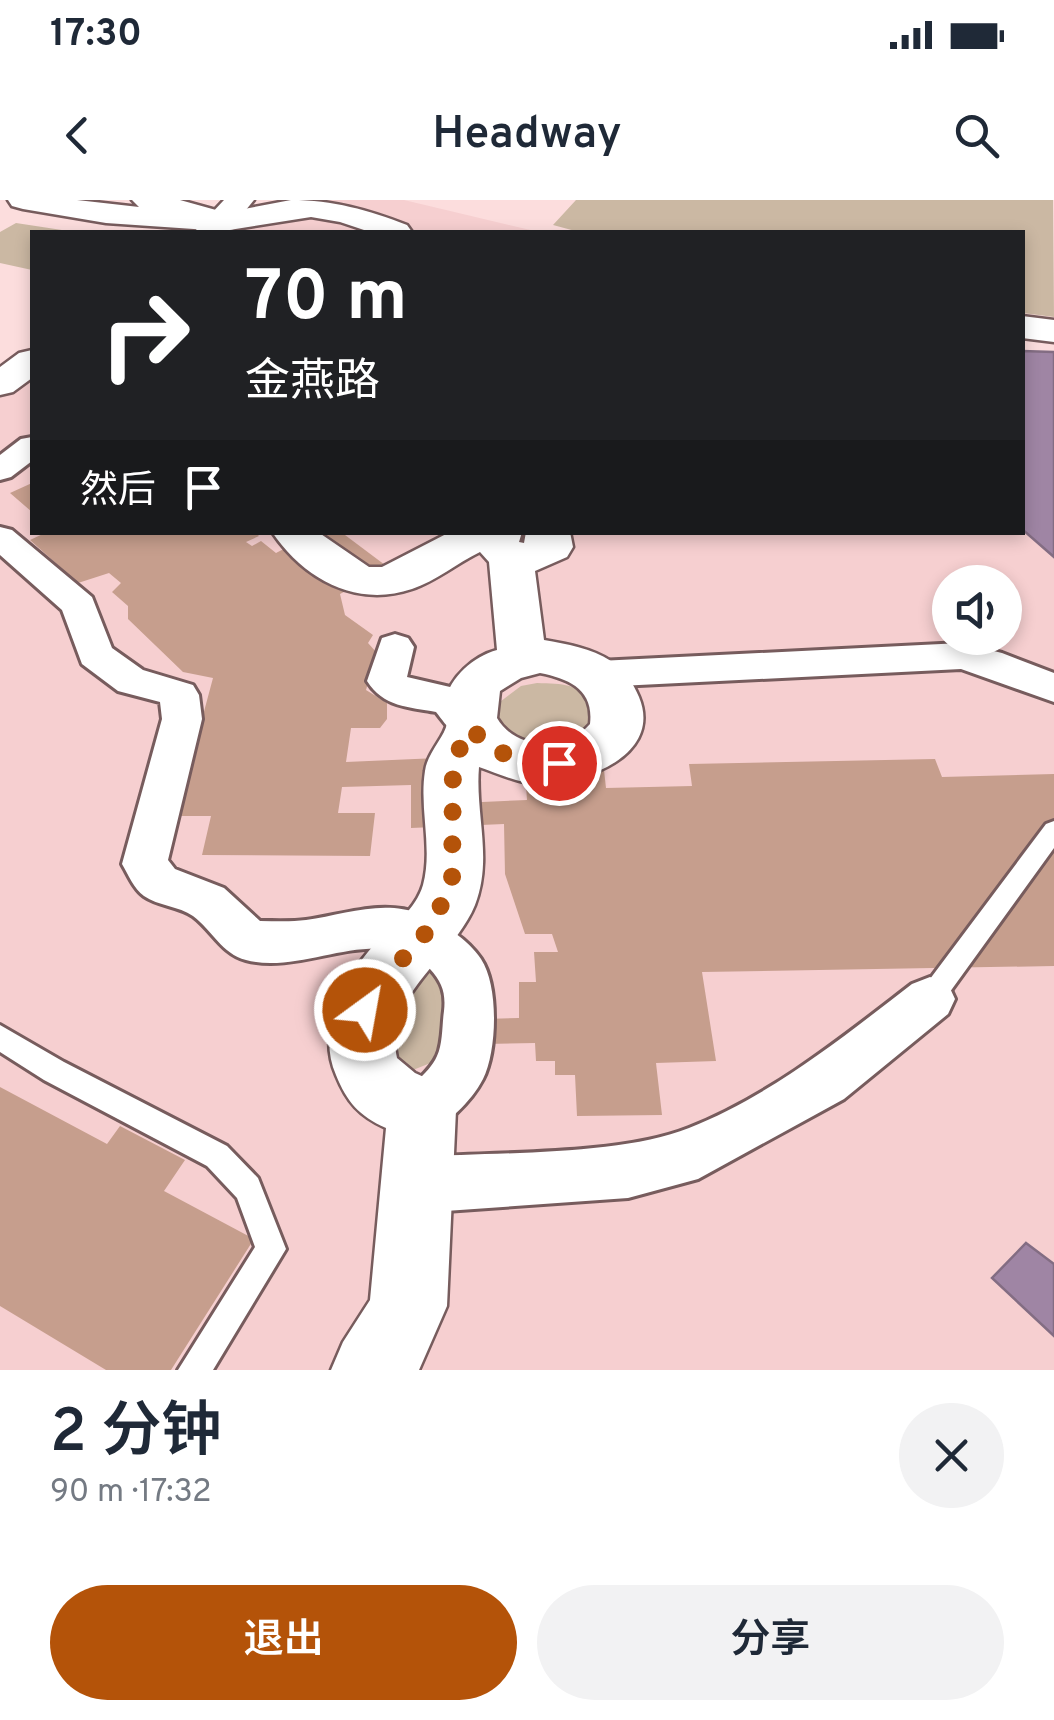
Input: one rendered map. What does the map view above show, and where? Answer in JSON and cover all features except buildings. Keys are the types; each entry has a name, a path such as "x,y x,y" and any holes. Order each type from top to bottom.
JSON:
{"main road":[{"path":"22,200 106,214 232,224 320,208 334,210 378,230"},
{"path":"147,200 232,224 315,202 353,210 392,230"},
{"path":"1025,327 1054,331"},
{"path":"0,384 30,362"},
{"path":"297,535 310,551 345,574 372,584 389,582 501,541"},
{"path":"311,535 347,565 384,576 424,550 501,541"},
{"path":"501,541 531,657"},
{"path":"531,657 572,661 599,674 613,689 619,707 616,726 604,742 585,756 559,763 532,763 496,751 471,728 466,710 471,692 482,677 500,665 531,657"},
{"path":"370,1370 387,1350 408,1306 422,1110 377,1088 364,1065 361,1030 378,985 423,937 452,886 453,761 471,728"}],"street":[{"path":"0,470 30,448"},
{"path":"0,537 79,605 87,641 95,655 132,681 179,695 182,720 146,864 159,882 208,902 248,940 302,941 379,928 406,929 444,952 464,974 470,998 462,1067 422,1110"},
{"path":"395,647 386,681 398,691 449,700 471,728"},
{"path":"599,674 961,656 1054,688"},
{"path":"417,1185 628,1171 698,1152 825,1082 930,999"}],"lane":[{"path":"930,999 1054,830"},
{"path":"0,1037 54,1071 217,1156 248,1188 271,1250 194,1370"}],"shaded area":[{"path":"277,200 404,200 531,230 233,230"},
{"path":"576,200 1053,200 1054,317 1025,313 1025,230 572,230 553,225"},
{"path":"16,223 62,230 30,230 30,270 0,263 0,232"},
{"path":"1025,351 1054,352 1054,557 1025,532"},
{"path":"30,369 30,535 1025,535 1025,502 1054,520 1054,1370 0,1370 0,391"},
{"path":"521,686 570,686 589,697 596,704 595,740 496,741 492,708"},
{"path":"418,960 450,983 448,1056 403,1074 387,1059 385,1000"},
{"path":"1026,1243 1054,1264 1054,1336 992,1278"}],"route":[{"path":"365,1010 396,962 423,937 452,886 453,761 471,728 485,744 506,757 532,763 559,763"}]}
